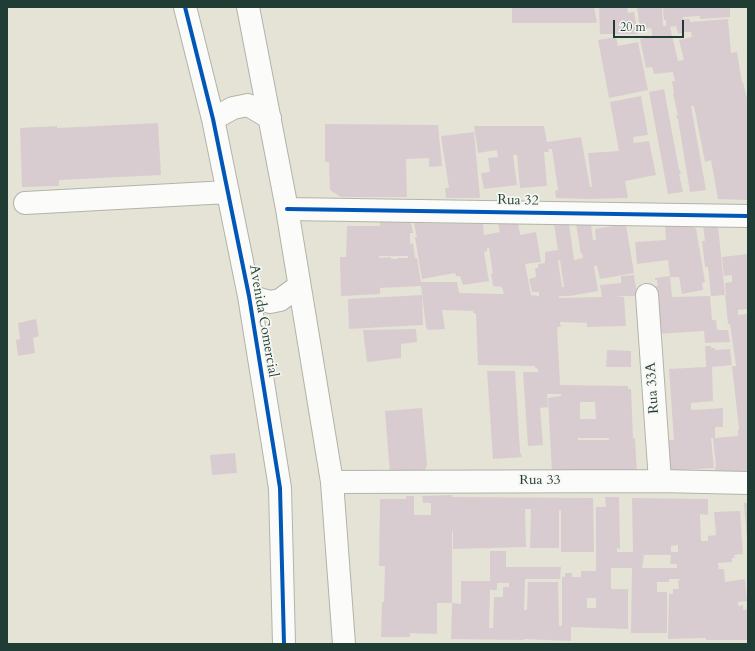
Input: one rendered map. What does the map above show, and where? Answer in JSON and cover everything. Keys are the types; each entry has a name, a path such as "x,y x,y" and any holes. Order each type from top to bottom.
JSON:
{"street":[{"name":"Avenida Comercial","path":"185,7 213,119 249,296 280,488 284,644"},
{"path":"248,7 287,209 332,482 344,644"},
{"path":"213,119 233,108 248,105 270,118"},
{"path":"25,203 228,192"},
{"name":"Rua 32","path":"287,209 748,216"},
{"path":"249,296 270,302 280,300 300,286"},
{"name":"Rua 33A","path":"647,294 660,481"},
{"name":"Rua 33","path":"332,482 660,481 748,483"}],"building":[{"path":"512,7 594,7 597,23 512,23"},
{"path":"599,7 627,7 628,13 634,12 638,34 600,34"},
{"path":"637,7 662,7 663,26 666,26 663,7 730,7 730,17 700,19 700,16 683,17 683,19 690,19 690,22 728,19 731,53 737,52 742,82 748,103 748,200 718,199 711,160 705,162 694,106 691,106 706,190 690,192 678,119 676,115 678,115 673,94 672,81 675,81 673,72 654,74 652,67 646,68 640,39 652,36 652,31 651,28 640,29","holes":["676,26 678,34 683,32 691,32 692,37 679,40 684,60 678,61 670,27"]},
{"path":"616,37 618,46 638,42 648,90 609,98 598,40"},
{"path":"664,89 681,174 679,174 683,192 668,194 649,92"},
{"path":"641,96 648,135 633,137 634,143 649,141 656,175 625,181 628,198 556,198 555,191 558,190 552,149 548,149 549,152 544,152 547,186 520,188 517,155 513,155 517,185 484,189 481,173 490,172 488,158 498,157 497,150 478,153 474,126 544,126 547,142 581,137 590,187 592,187 588,153 619,151 610,102"},
{"path":"158,123 161,175 59,180 59,186 22,187 20,128 57,126 57,128"},
{"path":"325,124 438,125 442,166 429,167 429,158 406,159 407,197 341,197 330,190 329,162 325,162"},
{"path":"474,132 480,198 446,198 445,188 449,188 441,136"},
{"path":"380,222 411,223 413,233 410,233 410,244 413,243 421,282 457,282 459,293 504,294 502,287 493,286 491,273 493,274 489,248 487,248 487,251 484,252 489,281 463,285 460,276 456,276 455,273 422,279 414,223 483,224 484,235 500,232 498,223 518,222 520,235 536,232 541,262 525,264 531,295 539,296 539,292 532,292 529,279 536,277 535,268 538,268 538,264 545,263 545,252 558,250 554,224 569,224 574,260 583,258 576,224 591,225 593,240 596,240 595,229 614,225 626,225 634,273 600,279 597,266 594,266 598,291 570,296 559,296 559,298 602,297 600,285 621,283 621,276 634,275 636,288 658,286 655,278 670,276 668,260 637,264 635,242 666,240 665,224 694,225 694,228 696,228 705,282 702,283 703,290 682,294 679,277 670,277 672,297 710,296 712,320 716,320 717,330 728,330 730,342 705,343 704,331 656,334 637,296 614,296 624,297 626,326 587,327 587,323 560,322 561,327 557,327 560,385 628,386 628,389 631,389 633,438 635,439 637,476 578,470 552,472 548,398 561,396 561,394 547,394 548,407 540,408 543,445 528,446 523,372 538,372 538,369 535,368 535,366 478,365 476,315 473,311 442,310 445,329 428,330 426,327 421,286 380,288 380,294 341,296 340,257 346,257 347,226 380,226","holes":["379,256 408,256 408,258 398,259 391,259 391,257 379,258","560,260 564,287 562,287 558,261","580,402 595,402 596,419 580,419","578,438 609,438 609,440 578,440"]},
{"path":"703,225 718,226 725,295 711,296 708,267 705,267 702,241 705,241"},
{"path":"748,254 748,309 738,310 738,315 748,314 748,473 716,476 713,438 711,438 714,468 667,471 665,440 674,440 669,369 706,367 705,346 711,346 711,348 715,348 715,350 730,349 732,365 712,367 713,401 691,403 691,410 723,408 723,427 715,427 715,438 738,436 739,429 732,366 736,366 730,324 728,324 725,295 725,283 732,282 732,275 724,276 722,257"},
{"path":"422,295 423,325 349,329 348,299"},
{"path":"36,319 39,336 33,338 35,353 18,356 16,340 20,339 18,323"},
{"path":"416,329 417,342 401,344 401,358 367,362 363,330"},
{"path":"607,350 631,351 631,367 606,367"},
{"path":"487,371 515,371 520,452 522,457 493,459"},
{"path":"422,408 427,465 425,472 390,473 385,411"},
{"path":"235,453 237,473 212,475 210,455"},
{"path":"452,495 452,497 593,498 594,552 561,552 561,510 559,510 559,548 530,548 531,509 525,509 526,547 453,549 453,531 452,603 437,603 437,634 410,633 410,637 381,637 385,566 379,566 380,499 406,499 406,496 414,496 414,515 431,515 431,503 423,503 422,496"},
{"path":"605,497 619,497 620,549 617,548 617,552 633,552 632,498 708,499 708,515 700,514 701,541 708,541 708,536 716,535 714,512 740,511 743,554 734,555 735,558 732,558 732,562 718,563 719,569 724,569 725,582 745,579 747,601 738,602 738,606 743,605 743,610 748,609 748,640 706,640 706,638 668,639 669,594 673,594 673,589 679,589 678,581 680,579 669,579 669,582 657,582 657,592 667,592 667,633 631,633 632,568 611,568 611,589 628,589 628,629 571,627 571,641 524,639 451,639 452,603 461,604 461,581 490,581 490,551 506,551 506,567 561,567 560,579 525,579 524,610 527,610 528,582 558,582 559,626 562,626 562,577 565,577 565,573 572,573 572,577 581,577 581,571 596,571 596,507 606,507","holes":["678,545 678,552 671,552 671,546","671,555 670,564 677,564 677,568 642,568 643,556","497,583 509,583 509,587 503,587 503,597 494,597 493,628 489,628 490,590 497,590","587,598 596,598 596,608 587,608"]},
{"path":"744,503 748,503 747,541"}],"cycle path":[{"path":"185,7 213,119 249,296 280,488 284,644"},
{"path":"287,209 748,216"}]}
